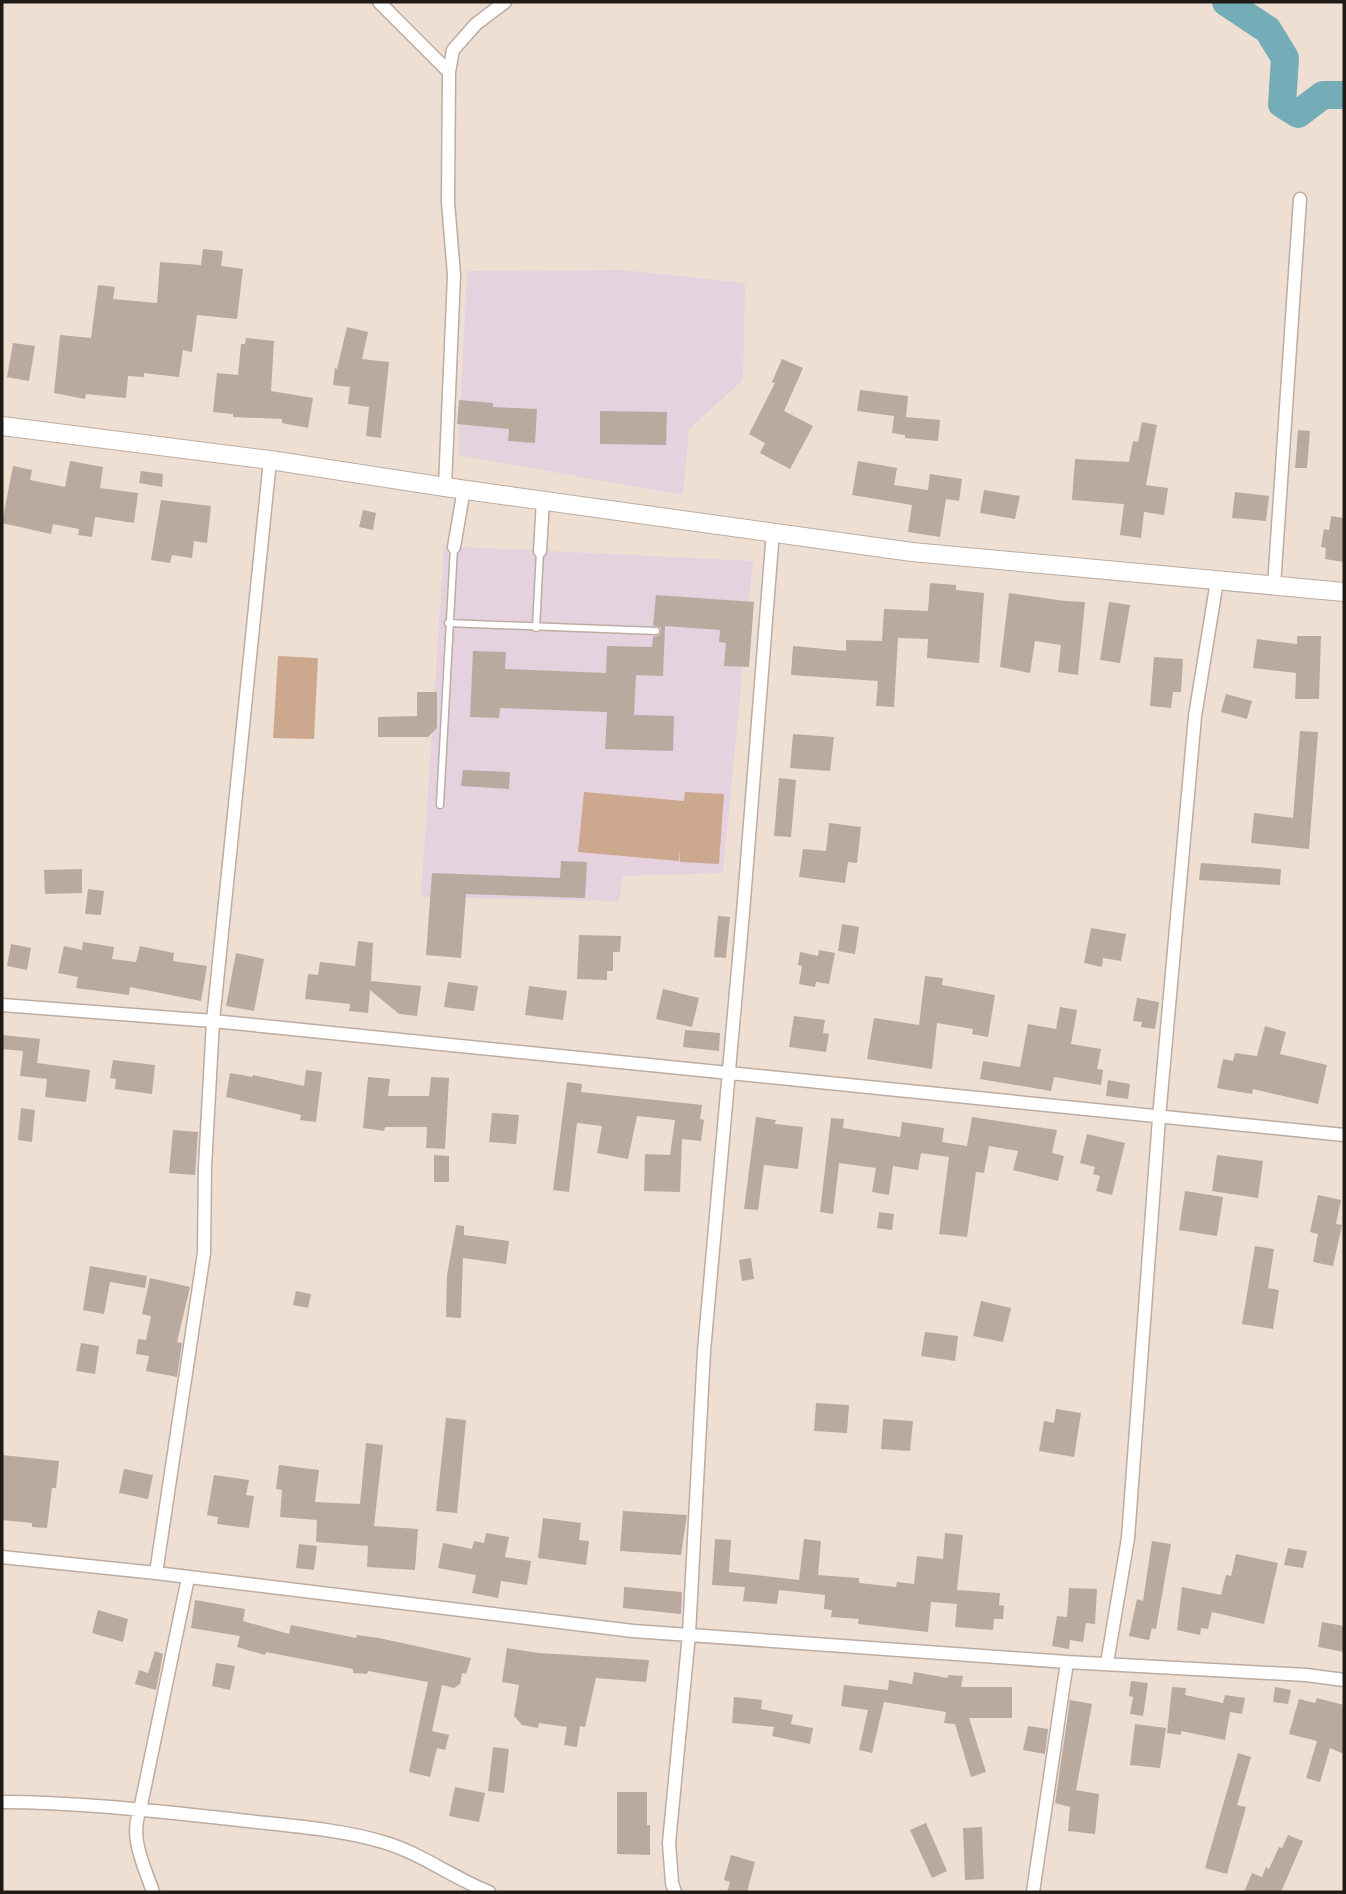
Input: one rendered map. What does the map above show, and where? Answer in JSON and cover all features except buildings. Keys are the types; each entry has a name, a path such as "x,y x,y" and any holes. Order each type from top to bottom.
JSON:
{"street":[{"path":"379,2 449,72"},
{"path":"445,487 454,275 448,202 449,72 453,50 476,24 505,2"},
{"path":"1274,586 1300,199"},
{"path":"2,426 270,460 912,552 1344,592"},
{"path":"156,1573 204,1253 205,1167 213,1021 270,460"},
{"path":"454,547 464,489"},
{"path":"540,551 543,500"},
{"path":"675,1892 669,1843 689,1634 704,1351 743,913 773,531"},
{"path":"1107,1663 1128,1538 1159,1118 1195,716 1217,581"},
{"path":"2,1005 213,1021 1344,1135"},
{"path":"2,1557 633,1630 1067,1662 1306,1675 1344,1680"},
{"path":"153,1892 135,1836 135,1823 140,1810 188,1578"},
{"path":"1033,1892 1067,1662"},
{"path":"2,1802 140,1810 306,1828 383,1842 435,1863 489,1892"}],"lane":[{"path":"440,805 454,547"},
{"path":"536,628 540,551"},
{"path":"448,623 656,631"}],"shaded area":[{"path":"623,270 745,283 743,380 689,429 683,495 458,455 467,271"},
{"path":"444,546 753,561 723,873 623,876 619,901 421,897"},
{"path":"278,656 318,658 314,739 273,738"},
{"path":"584,792 684,801 685,792 724,794 719,864 680,862 680,850 679,861 578,852"}],"waterway":[{"path":"1226,2 1268,30 1285,58 1282,104 1298,114 1323,95 1344,95"}]}
